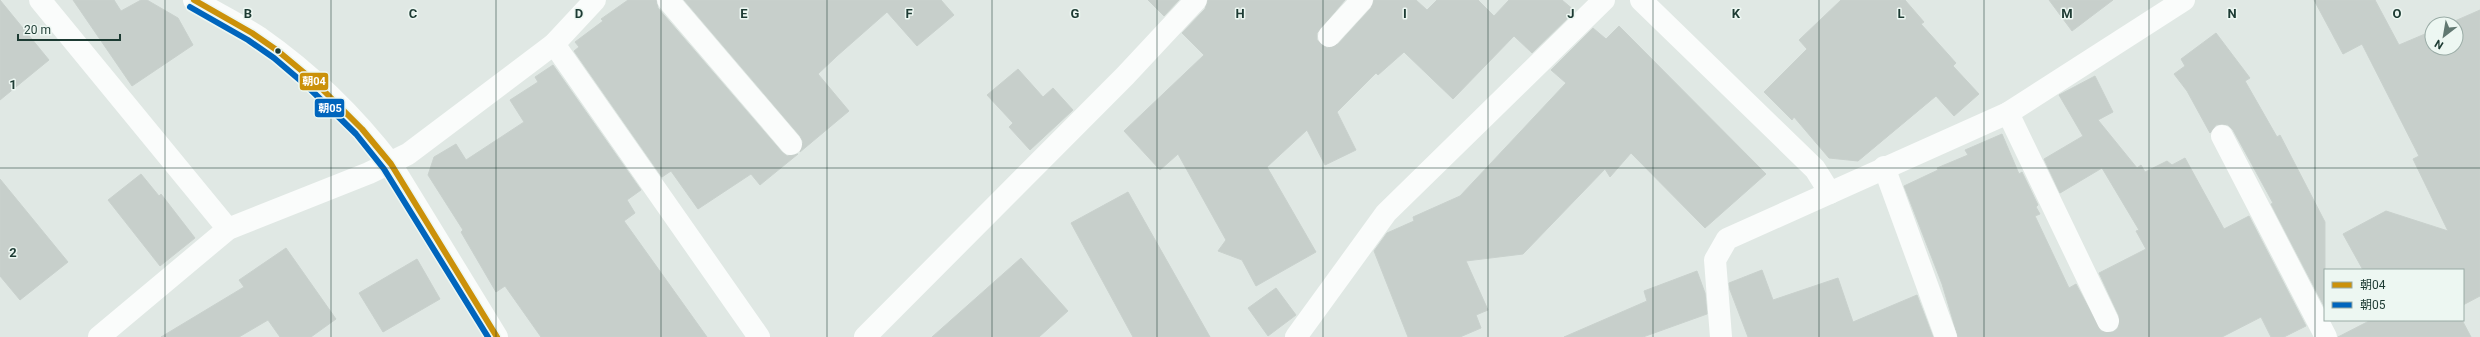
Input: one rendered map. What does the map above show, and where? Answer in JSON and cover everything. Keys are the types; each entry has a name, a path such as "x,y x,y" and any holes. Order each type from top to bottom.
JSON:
{"street":[{"path":"40,0 228,229"},
{"path":"194,0 260,38 311,78 350,114 391,164 497,337"},
{"path":"99,337 228,229 391,164 408,154 554,44 595,0"},
{"path":"668,0 791,144"},
{"path":"865,337 1120,82 1196,0"},
{"path":"1329,36 1362,0"},
{"path":"1296,337 1386,213 1604,0"},
{"path":"1721,337 1715,260 1727,239 1884,167 2008,113 2184,0"},
{"path":"1645,1 1815,169 1830,193"},
{"path":"554,44 760,337"},
{"path":"2008,113 2108,321"},
{"path":"2222,136 2326,337"},
{"path":"1884,167 1946,337"}],"building":[{"path":"0,0 49,60 0,100"},
{"path":"73,0 114,0 121,11 141,0 147,0 178,18 193,45 132,86"},
{"path":"628,0 656,0 658,8 782,152 787,156 798,154 760,185 751,174 698,209 671,171 662,177 574,51 579,47 575,42 603,21 601,19"},
{"path":"684,0 941,0 954,15 917,46 887,12 837,56 818,74 849,111 800,152 803,142 800,136"},
{"path":"1148,0 1179,0 1164,16"},
{"path":"1208,0 1345,0 1317,33 1317,40 1327,48 1338,44 1371,8 1374,0 1416,0 1427,10 1437,0 1478,0 1494,16 1509,0 1562,0 1575,11 1532,53 1514,36 1453,99 1404,52 1378,75 1376,73 1337,112 1356,150 1325,165 1307,130 1267,167 1316,252 1256,286 1242,260 1218,251 1226,240 1178,154 1160,170 1124,131 1204,55 1182,33 1205,9"},
{"path":"1841,0 1905,0 1924,22 1921,24 1956,63 1953,66 1979,94 1954,116 1936,96 1858,161 1829,158 1794,117 1792,120 1764,92 1807,49 1799,40"},
{"path":"2049,0 2113,0 2072,31"},
{"path":"2314,0 2375,0 2399,45 2424,34 2424,56 2464,56 2464,17 2480,10 2480,296 2464,304 2464,269 2362,269 2343,234 2386,211 2448,231 2413,159 2419,156 2362,44 2343,54"},
{"path":"1619,26 1766,174 1705,228 1631,153 1610,177 1605,169 1523,254 1466,261 1488,310 1476,315 1481,328 1460,337 1408,337 1374,251 1387,233 1414,221 1413,217 1460,196 1566,83 1551,70 1593,28 1606,39"},
{"path":"2216,33 2250,78 2245,81 2277,137 2280,135 2325,222 2324,306 2271,204 2273,203 2233,130 2228,125 2222,124 2216,125 2210,133 2187,91 2174,74 2185,66 2181,59"},
{"path":"553,65 641,190 627,200 635,213 624,221 707,337 541,337 505,286 496,292 461,232 463,230 428,175 434,157 456,144 466,160 524,122 510,100 538,82 535,77"},
{"path":"1018,69 1043,97 1053,88 1073,110 1030,150 1009,127 1013,123 987,95"},
{"path":"2095,76 2113,112 2098,120 2137,168 2141,165 2145,172 2167,161 2172,165 2185,158 2224,229 2249,216 2306,326 2284,337 2271,337 2261,317 2222,337 1958,337 1942,284 1904,186 1938,170 1937,168 1968,155 1965,150 2002,134 2019,174 2022,172 2038,205 2036,207 2040,214 2035,216 2069,288 2076,284 2101,331 2113,332 2118,328 2119,316 2099,273 2146,249 2136,231 2139,230 2102,168 2060,193 2044,159 2083,136 2059,95"},
{"path":"141,174 159,196 161,194 195,238 160,266 108,200"},
{"path":"0,179 68,262 20,300 0,276"},
{"path":"1128,192 1210,337 1133,337 1071,223"},
{"path":"286,248 336,319 311,337 280,337 268,320 239,337 161,337 244,287 239,280"},
{"path":"1021,258 1068,311 1039,337 932,337"},
{"path":"417,259 440,299 383,332 359,293"},
{"path":"1762,270 1773,300 1838,278 1853,322 1917,295 1933,337 1748,337 1730,290 1729,283"},
{"path":"1697,271 1705,293 1707,314 1643,337 1564,337 1647,301 1644,291"},
{"path":"1276,288 1296,315 1268,336 1248,308"},
{"path":"2369,321 2463,321 2471,337 2338,337"}],"transit line":[{"name":"朝04","path":"194,0 252,33 278,51 314,81 362,129 391,164 497,337"},
{"name":"朝05","path":"190,7 248,40 274,58 308,87 356,134 384,169 488,337"}]}
